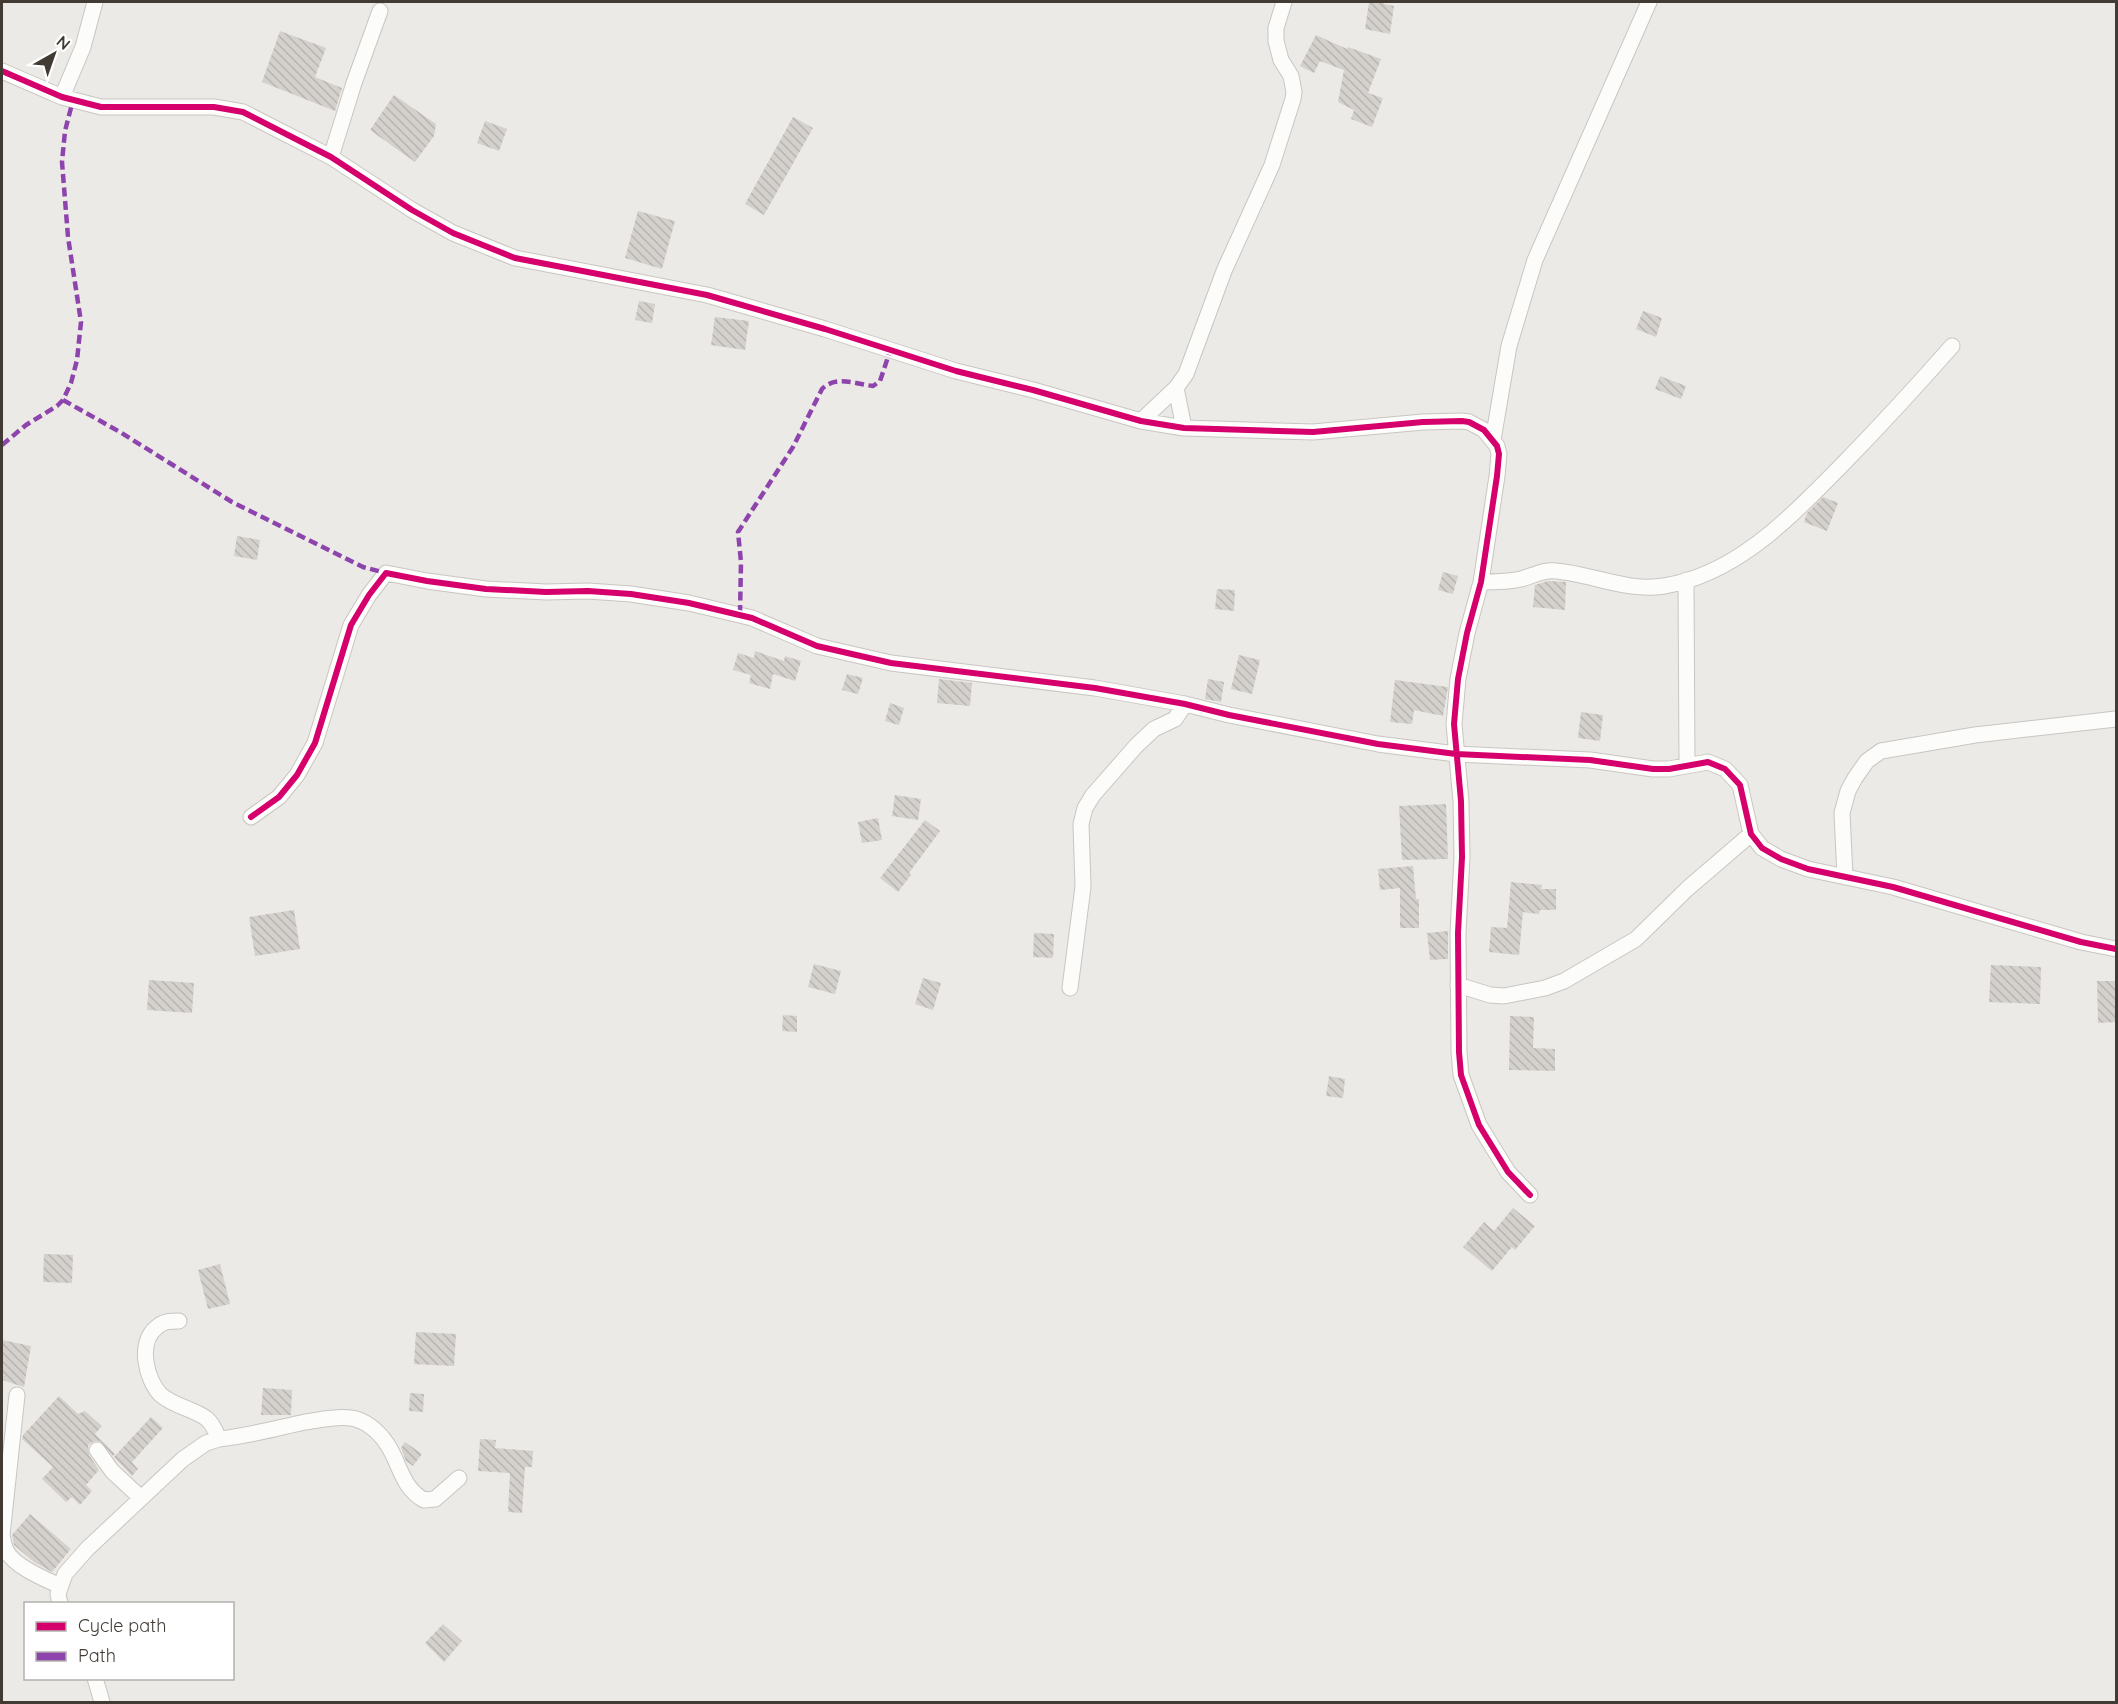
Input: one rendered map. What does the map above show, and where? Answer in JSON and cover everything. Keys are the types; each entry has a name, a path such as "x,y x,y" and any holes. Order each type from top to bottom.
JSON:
{"street":[{"path":"62,97 83,47 95,2"},
{"path":"1141,421 1176,388 1190,364 1224,271 1272,165 1294,92 1291,76 1281,60 1276,41 1276,28 1284,2"},
{"path":"1493,440 1509,346 1535,260 1649,2"},
{"path":"331,157 380,11"},
{"path":"2,71 62,97 101,107 214,107 243,112 331,157 412,210 453,233 515,258 707,294 825,328 956,371 1141,421 1184,428 1314,432 1423,422 1462,421 1484,430 1493,440 1499,454 1497,476 1481,582 1467,633 1458,680 1454,724 1461,801 1462,857 1458,985 1461,1075 1479,1125 1508,1172 1530,1195"},
{"path":"1481,582 1504,582 1553,570 1644,587 1664,586 1706,574 1742,555 1763,540 1825,482 1896,410 1952,346"},
{"path":"1176,388 1184,428"},
{"path":"251,817 279,797 297,776 315,743 351,625 365,600 386,573 486,589 631,594 740,614 817,646 891,663 1095,688 1378,744 1456,754 1590,760 1653,769 1669,769 1708,762 1725,769 1736,780 1742,790 1751,834 1756,844 1781,859 1808,869 1893,887 2081,942 2116,949"},
{"path":"1686,580 1687,765"},
{"path":"1070,988 1083,887 1082,824 1085,808 1093,795 1136,746 1154,729 1175,719 1185,704"},
{"path":"1845,877 1842,813 1848,791 1867,761 1881,751 1975,735 2116,719"},
{"path":"1458,985 1504,996 1545,988 1564,981 1636,939 1687,889 1751,834"},
{"path":"179,1321 168,1321 152,1332 146,1354 150,1380 164,1397 206,1418 219,1439"},
{"path":"17,1395 2,1535 6,1552 14,1560 60,1586"},
{"path":"59,1602 57,1594 60,1586 65,1574 75,1561 193,1451 206,1443 329,1418 351,1418 362,1422 381,1435 389,1446 401,1475 410,1488 424,1500 435,1499 459,1478"},
{"path":"97,1450 112,1471 141,1498"},
{"path":"96,1680 102,1702"}],"building":[{"path":"1369,2 1384,2 1384,4 1394,6 1390,34 1365,29"},
{"path":"280,31 326,48 315,77 342,88 335,111 262,82"},
{"path":"1316,35 1347,49 1348,47 1381,59 1368,93 1383,98 1372,127 1351,119 1354,110 1338,102 1344,70 1320,61 1314,73 1300,66"},
{"path":"394,95 436,124 434,136 415,162 370,130"},
{"path":"793,117 813,128 764,215 745,204"},
{"path":"485,121 507,129 499,151 477,143"},
{"path":"638,211 675,221 662,269 625,258"},
{"path":"639,301 655,304 652,323 635,320"},
{"path":"1643,311 1662,318 1656,337 1636,329"},
{"path":"715,317 749,321 745,350 711,345"},
{"path":"1660,376 1686,386 1681,399 1655,389"},
{"path":"1823,497 1838,503 1827,531 1804,522 1807,513"},
{"path":"237,536 260,540 257,560 234,556"},
{"path":"1443,572 1458,576 1453,594 1438,590"},
{"path":"1548,581 1566,582 1565,610 1533,607 1535,585"},
{"path":"1217,589 1235,590 1234,611 1215,609"},
{"path":"755,651 784,661 785,656 801,661 795,681 773,674 770,689 749,683 751,675 733,670 738,653 754,658"},
{"path":"1239,655 1260,660 1252,694 1231,689"},
{"path":"847,674 863,678 858,694 842,690"},
{"path":"939,679 972,683 970,706 937,703"},
{"path":"1208,679 1224,682 1221,702 1205,699"},
{"path":"1395,680 1448,687 1443,716 1414,710 1412,724 1390,722"},
{"path":"890,703 904,708 899,725 885,721"},
{"path":"1581,712 1603,715 1600,741 1578,738"},
{"path":"895,795 921,799 918,820 892,816"},
{"path":"1446,804 1448,859 1402,860 1399,806"},
{"path":"878,818 882,840 862,843 858,822"},
{"path":"925,820 940,831 898,892 880,878"},
{"path":"1413,866 1416,899 1419,899 1419,928 1400,928 1400,888 1380,890 1378,869"},
{"path":"1511,882 1542,885 1541,889 1556,889 1556,910 1540,910 1539,914 1523,912 1519,955 1489,952 1491,927 1507,928"},
{"path":"294,910 300,949 255,956 249,917"},
{"path":"1448,931 1448,959 1430,960 1427,933"},
{"path":"1034,933 1054,934 1053,958 1033,957"},
{"path":"814,964 841,971 835,994 808,987"},
{"path":"1991,965 2041,967 2040,1004 1989,1002"},
{"path":"923,978 941,983 933,1010 915,1004"},
{"path":"149,980 194,983 192,1013 147,1010"},
{"path":"2097,981 2116,981 2116,1022 2098,1023"},
{"path":"783,1015 797,1016 797,1032 782,1031"},
{"path":"1510,1016 1534,1017 1533,1048 1555,1049 1555,1071 1509,1070"},
{"path":"1329,1076 1345,1079 1343,1098 1326,1096"},
{"path":"1513,1208 1535,1226 1515,1250 1512,1247 1492,1271 1463,1247 1484,1222 1494,1231"},
{"path":"44,1254 73,1255 72,1283 43,1282"},
{"path":"220,1264 230,1304 208,1309 198,1270"},
{"path":"416,1332 456,1334 454,1366 414,1364"},
{"path":"2,1340 31,1346 24,1387 2,1380"},
{"path":"263,1388 292,1390 291,1415 261,1415"},
{"path":"410,1393 424,1394 423,1412 409,1411"},
{"path":"59,1396 78,1414 85,1411 102,1426 95,1434 115,1454 113,1456 100,1441 88,1445 89,1455 99,1470 86,1485 92,1491 80,1505 72,1497 66,1502 42,1479 53,1467 22,1439 23,1435"},
{"path":"151,1417 163,1428 132,1462 138,1469 132,1476 114,1457"},
{"path":"480,1439 496,1440 495,1448 533,1451 532,1467 525,1467 522,1513 508,1512 510,1473 478,1471"},
{"path":"405,1442 422,1454 413,1466 406,1461 401,1448"},
{"path":"30,1514 71,1549 52,1572 34,1562 14,1545 12,1535"},
{"path":"443,1624 462,1641 444,1662 425,1643"}],"marked path":[{"path":"2,445 26,425 63,400 71,383 77,360 81,322 68,237 62,162 65,131 73,100"},
{"path":"740,614 741,562 738,532 793,447 822,389 833,382 840,381 873,386 880,381 890,351"},
{"path":"63,400 120,432 232,502 363,567 386,573"}],"cycle path":[{"path":"2,71 62,97 101,107 214,107 243,112 331,157 412,210 453,233 515,258 707,295 825,329 956,371 1141,421 1184,428 1313,432 1423,422 1462,421 1484,430 1497,446 1499,454 1497,476 1481,582 1467,633 1458,679 1454,724 1461,801 1462,857 1458,933 1459,1052 1461,1075 1479,1125 1508,1172 1530,1195"},
{"path":"251,817 279,797 297,775 315,743 351,625 369,595 386,573 486,589 546,592 588,591 631,594 689,603 752,618 817,646 891,663 1095,688 1378,744 1456,754 1590,760 1653,769 1669,769 1708,762 1725,769 1740,785 1751,834 1762,848 1781,859 1808,869 1893,887 2081,942 2116,949"}]}
